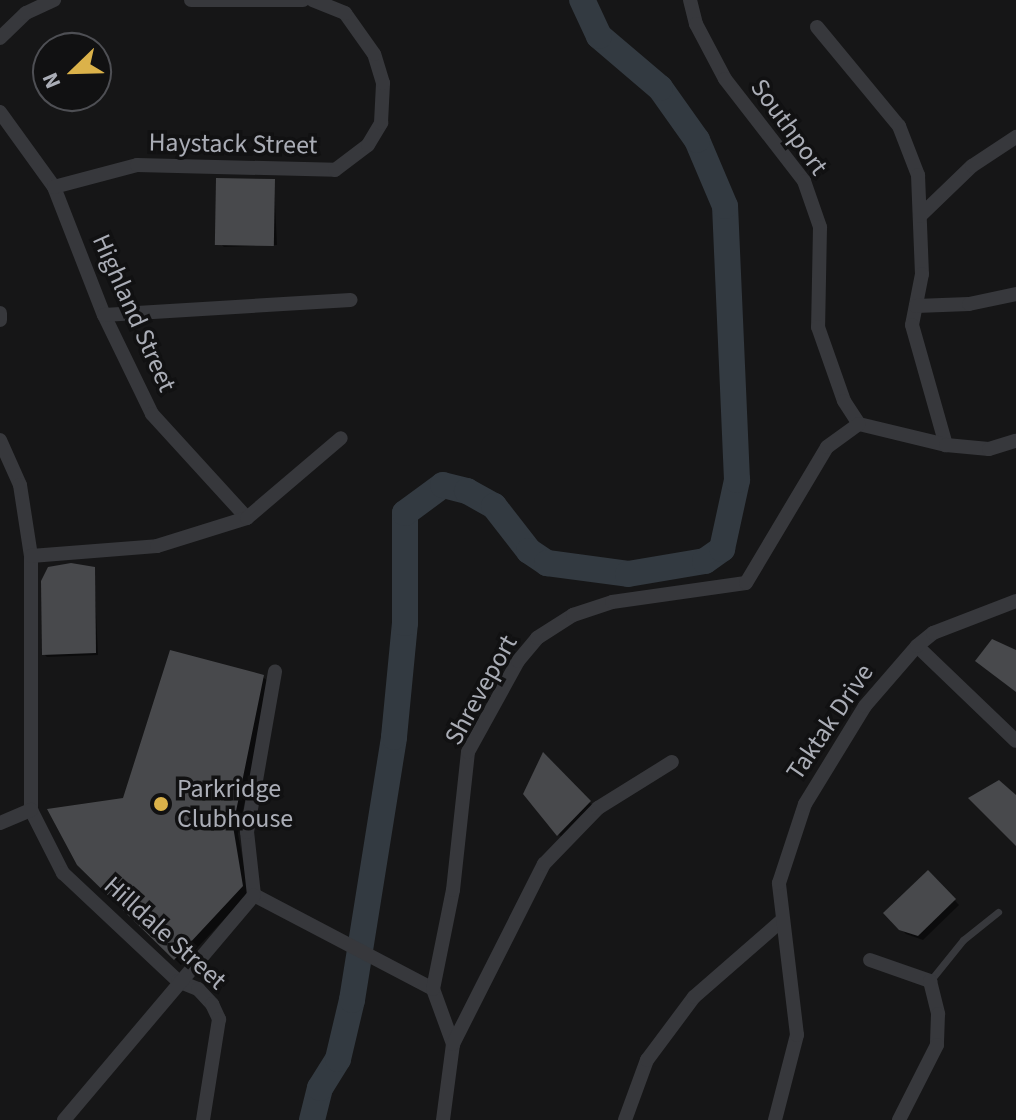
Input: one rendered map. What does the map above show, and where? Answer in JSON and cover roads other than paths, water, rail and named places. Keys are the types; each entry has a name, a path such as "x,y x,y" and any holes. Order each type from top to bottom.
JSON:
{"street":[{"path":"0,38 26,13 54,0"},
{"path":"191,0 303,0"},
{"name":"Haystack Street","path":"54,187 137,165 335,170 368,145 381,123 383,83 374,54 345,13 313,0"},
{"name":"Southport","path":"690,0 696,24 725,79 804,181 820,227 818,327 844,401 859,424"},
{"path":"817,27 899,126 918,175 922,274 912,325 946,445"},
{"name":"Highland Street","path":"0,112 54,187 104,315 152,414 247,518"},
{"path":"920,216 972,166 1016,137"},
{"path":"916,306 969,304 1016,294"},
{"path":"104,315 351,300"},
{"path":"0,313 0,320"},
{"path":"859,424 946,445 989,449 1016,441"},
{"name":"Shreveport","path":"433,989 453,890 468,752 518,661 537,638 573,615 612,602 746,583 827,447 859,424"},
{"path":"31,556 157,546 247,518 341,438"},
{"name":"Hilldale Street","path":"0,440 20,485 31,556 31,810 63,873 178,981 198,989 219,1019 203,1120"},
{"name":"Taktak Drive","path":"775,1120 797,1035 781,921 779,883 811,791 865,706 917,646 933,633 1016,601"},
{"path":"917,646 1016,741"},
{"path":"64,1120 178,981 254,895 247,832 275,671"},
{"path":"443,1120 453,1044 544,864 598,808 672,762"},
{"path":"0,823 31,810"},
{"path":"254,895 334,941 390,965 433,989 453,1044"},
{"path":"625,1120 647,1060 694,997 781,921"},
{"path":"870,960 930,981 938,1014 937,1045 899,1120"}],"lane":[{"path":"930,981 963,940 998,912"}],"waterway":[{"path":"312,1120 320,1088 338,1059 352,1000 394,737 405,623 405,513 443,485 467,491 494,506 529,551 547,563 628,574 705,561 722,549 737,480 725,206 697,140 660,88 599,36 582,0"}],"place":[{"name":"Parkridge Clubhouse","path":"161,804"}]}
